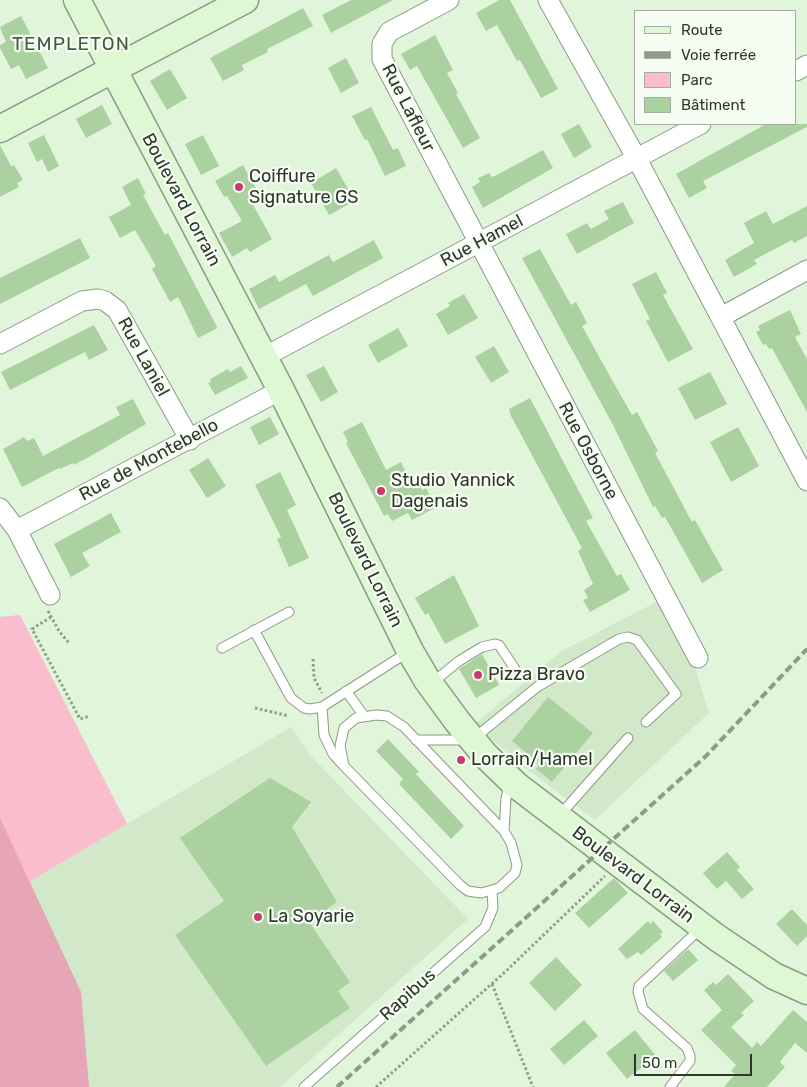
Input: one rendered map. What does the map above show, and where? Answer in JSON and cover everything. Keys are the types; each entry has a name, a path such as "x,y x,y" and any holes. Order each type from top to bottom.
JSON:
{"main road":[{"name":"Boulevard Lorrain","path":"77,0 281,390 410,651 430,684 472,740 511,780 702,927 774,976 807,992"},
{"path":"0,129 245,0"}],"street":[{"name":"Rue Lafleur","path":"449,0 389,32 382,44 382,59 478,243"},
{"path":"548,0 637,159 807,481"},
{"name":"Rue Hamel","path":"264,357 699,125"},
{"name":"Rue Osborne","path":"478,243 698,658"},
{"path":"721,317 807,270"},
{"name":"Rue Laniel","path":"0,344 82,301 98,299 105,301 117,310 190,440"},
{"name":"Rue de Montebello","path":"17,530 190,440 281,390"},
{"path":"0,508 17,530 50,595"}],"lane":[{"path":"222,648 289,612"},
{"path":"254,630 291,698 304,708 322,707 410,651"},
{"path":"416,740 472,740 537,686 619,639 628,637 637,640 676,694 646,722"},
{"path":"430,684 458,661 482,647 495,644 498,645 516,669"},
{"path":"346,691 364,716"},
{"path":"322,707 324,735 333,754 344,766 460,885 468,891 482,893 492,891 515,873 517,865 512,843 504,830 404,727 387,716 364,716 356,718 348,725 341,736 340,756 344,766"},
{"path":"558,818 628,738"},
{"path":"504,830 506,798 511,780"},
{"name":"Rapibus","path":"304,1087 485,927 493,908 492,891"},
{"path":"670,1087 690,1061 690,1056 686,1048 643,1009 639,986 702,927"}],"path":[{"path":"51,617 32,629 80,719 90,716"},
{"path":"313,660 314,678 322,693"},
{"path":"255,708 289,716"},
{"path":"376,1087 492,984 617,863"},
{"path":"492,984 491,988 533,1087"}],"shaded area":[{"path":"662,599 695,667 709,713 595,820 524,767 475,724 560,652"},
{"path":"291,727 310,755 468,919 280,1087 0,1087 0,899"},
{"path":"0,818 81,992 89,1087 0,1087"}],"green space":[{"path":"20,615 127,824 0,899 0,617"}],"building":[{"path":"351,0 393,0 331,33 322,15"},
{"path":"499,0 510,0 558,89 541,98 520,60 517,61 497,25 486,31 476,13"},
{"path":"303,8 313,26 267,49 268,52 242,65 244,70 223,81 210,58"},
{"path":"21,16 48,68 26,79 19,65 11,69 0,48 0,45 6,42 0,27"},
{"path":"435,35 453,70 447,73 458,93 456,94 480,138 463,148 417,66 410,70 401,54"},
{"path":"346,58 359,83 341,93 328,68"},
{"path":"170,69 187,98 167,110 150,81"},
{"path":"102,105 112,124 86,138 76,119"},
{"path":"371,107 393,150 398,148 406,166 385,176 367,139 365,140 352,116"},
{"path":"579,124 592,147 574,158 561,134"},
{"path":"807,124 807,127 703,181 707,188 689,198 676,174 764,125"},
{"path":"44,135 59,166 48,172 42,159 37,162 28,143"},
{"path":"203,135 219,166 201,175 185,144"},
{"path":"0,145 11,166 14,165 23,180 17,183 19,187 0,197"},
{"path":"543,150 553,168 483,208 472,187 480,182 478,178 489,173 492,177 495,176"},
{"path":"243,165 258,192 255,194 259,200 252,203 272,239 250,252 247,248 232,257 219,233 242,221 227,196 224,197 215,181"},
{"path":"336,168 355,201 329,215 311,183"},
{"path":"138,178 146,194 143,195 165,235 168,233 217,327 198,338 178,297 170,302 152,269 156,266 135,230 120,238 109,217 131,205 122,187"},
{"path":"623,202 634,223 577,254 566,234 587,223 591,229 609,219 604,211"},
{"path":"807,206 807,236 794,243 792,240 754,260 757,264 734,277 725,260 754,243 744,223 766,211 773,224"},
{"path":"80,238 90,258 0,304 0,278"},
{"path":"374,240 383,258 313,296 306,284 259,309 249,289 275,275 279,282 329,255 333,262"},
{"path":"540,249 571,305 576,302 587,323 582,326 632,415 637,412 658,451 655,453 692,522 695,520 723,570 702,583 665,517 662,518 655,506 653,507 613,425 522,258"},
{"path":"656,272 667,293 663,295 693,349 668,362 646,321 650,319 632,284"},
{"path":"464,294 478,318 448,335 436,314 450,306 448,303"},
{"path":"790,310 801,334 795,337 807,359 807,412 772,348 769,349 766,344 763,345 756,332 760,330 758,326"},
{"path":"94,325 108,350 89,360 85,352 10,390 1,372"},
{"path":"398,328 408,346 378,363 368,345"},
{"path":"494,346 509,372 491,383 475,357"},
{"path":"241,366 248,378 215,395 208,383 211,382 210,379 228,369 230,372"},
{"path":"324,366 338,392 321,402 306,375"},
{"path":"710,372 727,404 695,420 678,388"},
{"path":"530,398 593,518 586,521 617,576 621,574 630,590 590,612 583,600 588,598 584,590 593,584 578,551 582,548 509,409"},
{"path":"133,399 146,424 74,465 73,463 59,468 22,487 3,449 24,437 27,441 34,438 43,456 120,415 116,407"},
{"path":"270,417 279,434 259,445 250,427"},
{"path":"362,422 386,470 401,462 414,488 420,486 422,490 426,488 436,506 433,509 412,520 408,513 392,521 388,514 384,516 346,443 348,442 343,432"},
{"path":"738,427 759,466 731,482 710,442"},
{"path":"208,458 226,486 207,498 189,470"},
{"path":"280,472 296,505 287,510 309,558 289,567 277,539 281,537 255,485"},
{"path":"111,513 121,532 82,553 90,566 71,577 54,544"},
{"path":"454,575 479,626 445,644 428,613 425,615 415,598"},
{"name":"Pizza Bravo","path":"482,654 499,685 476,698 459,669"},
{"path":"548,697 593,733 552,782 536,769 540,764 512,741"},
{"path":"388,739 419,772 416,774 464,826 451,839 399,784 403,779 376,751"},
{"name":"La Soyarie","path":"270,778 311,802 292,827 337,902 309,922 350,982 338,991 350,1008 266,1066 175,935 224,901 180,838"},
{"path":"727,852 740,867 737,870 754,889 742,899 726,881 717,889 703,873"},
{"path":"614,878 628,893 589,928 575,913"},
{"path":"792,909 807,925 807,936 797,946 776,924"},
{"path":"648,921 650,924 653,921 663,932 660,934 662,937 641,955 638,952 627,959 618,949"},
{"path":"688,949 698,960 673,981 664,971"},
{"path":"556,957 582,985 555,1011 529,983"},
{"path":"728,974 754,1001 741,1013 744,1015 731,1027 752,1048 757,1042 761,1046 793,1010 807,1022 807,1053 795,1043 780,1062 785,1067 767,1087 724,1087 735,1074 731,1071 736,1065 701,1030 722,1010 704,990 713,982 716,985"},
{"path":"584,1020 598,1036 564,1065 550,1049"},
{"path":"635,1030 656,1056 627,1079 606,1053"}],"railway":[{"path":"337,1087 706,756 807,649"}],"place":[{"name":"Coiffure Signature GS","path":"239,187"},
{"name":"Studio Yannick Dagenais","path":"381,491"},
{"name":"Pizza Bravo","path":"478,675"},
{"name":"Lorrain/Hamel","path":"461,760"},
{"name":"La Soyarie","path":"258,917"}],"district":[{"name":"TEMPLETON","path":"71,45"}]}
